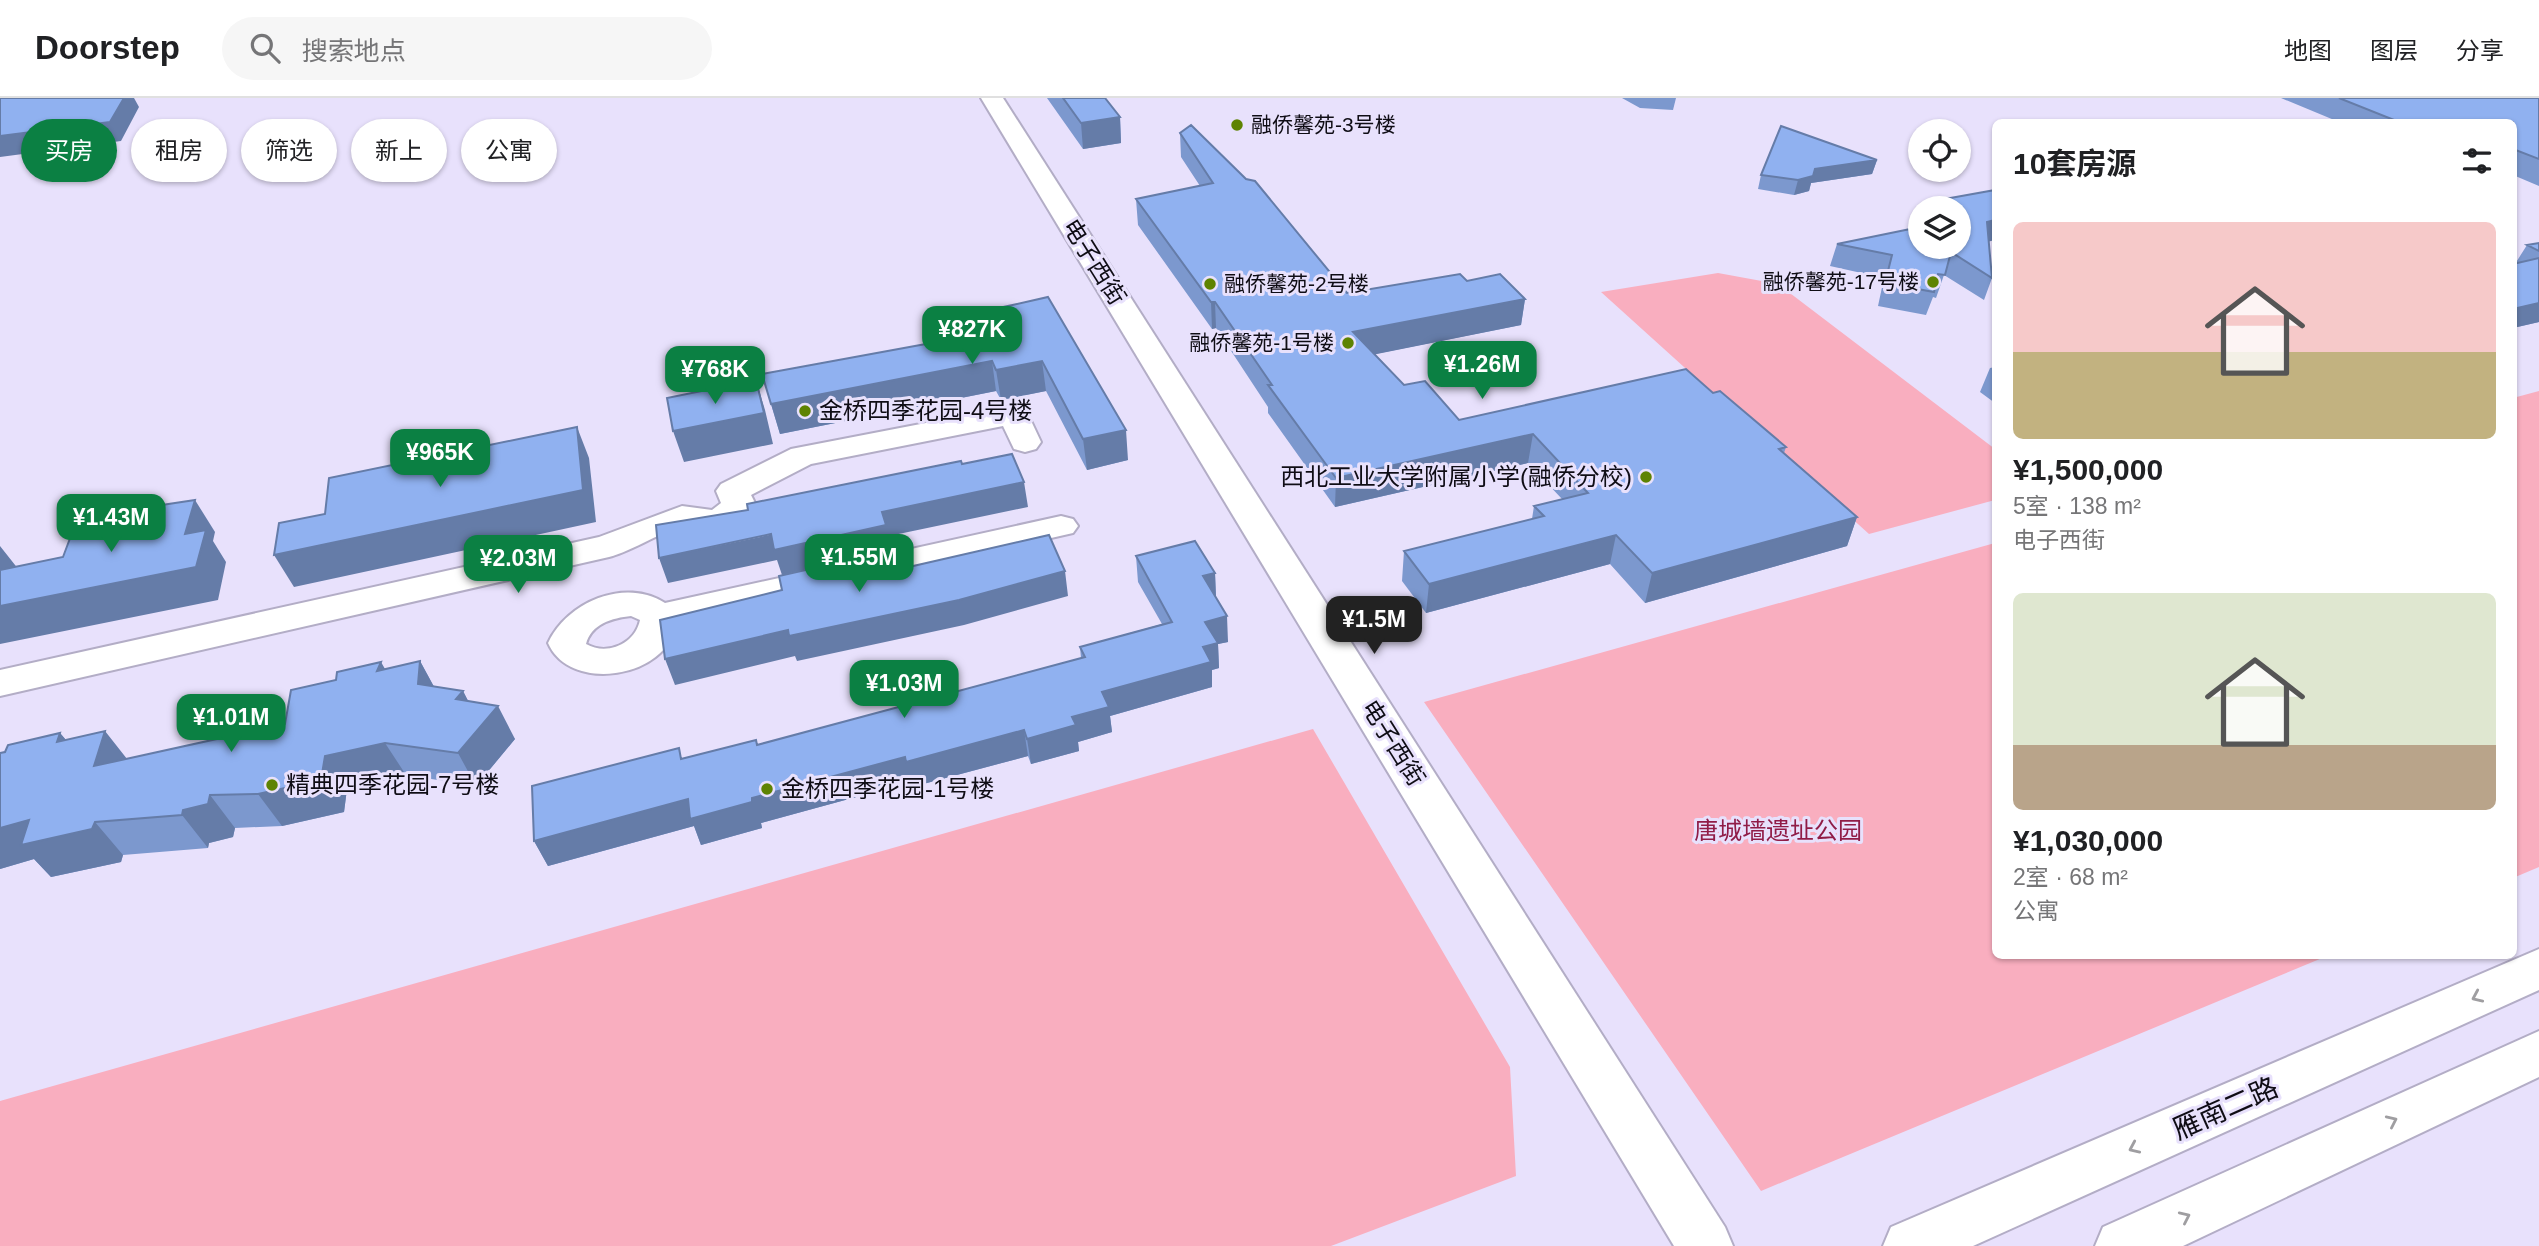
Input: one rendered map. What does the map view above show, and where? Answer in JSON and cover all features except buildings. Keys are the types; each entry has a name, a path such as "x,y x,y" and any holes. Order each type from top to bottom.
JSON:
{"street":[{"name":"电子西街","path":"992,98 1705,1246"},
{"path":"0,683 609,546 682,516 716,521 734,513 738,503 733,491 802,456 1014,415 1025,442"},
{"path":"659,617 659,630 653,640 633,654 609,661 591,662 571,652 567,643 579,622 613,606 644,606 659,617 1061,526"},
{"path":"609,546 613,606"},
{"name":"雁南二路","path":"1910,1246 2539,970"},
{"path":"2123,1246 2539,1053"}],"green space":[{"path":"1718,273 1778,284 1992,447 1992,501 1869,534 1601,292"},
{"path":"2539,391 2539,867 2517,876 2517,397"},
{"name":"唐城墙遗址公园","path":"1992,544 1992,959 2320,959 1761,1191 1424,702"},
{"path":"1313,729 1510,1067 1516,1176 1331,1246 0,1246 0,1101"}],"place":[{"name":"融侨馨苑-3号楼","path":"1237,125"},
{"name":"融侨馨苑-17号楼","path":"1933,282"},
{"name":"融侨馨苑-2号楼","path":"1210,284"},
{"name":"融侨馨苑-1号楼","path":"1348,343"},
{"name":"金桥四季花园-4号楼","path":"805,411"},
{"name":"西北工业大学附属小学(融侨分校)","path":"1646,477"},
{"name":"精典四季花园-7号楼","path":"272,785"},
{"name":"金桥四季花园-1号楼","path":"767,789"}]}
